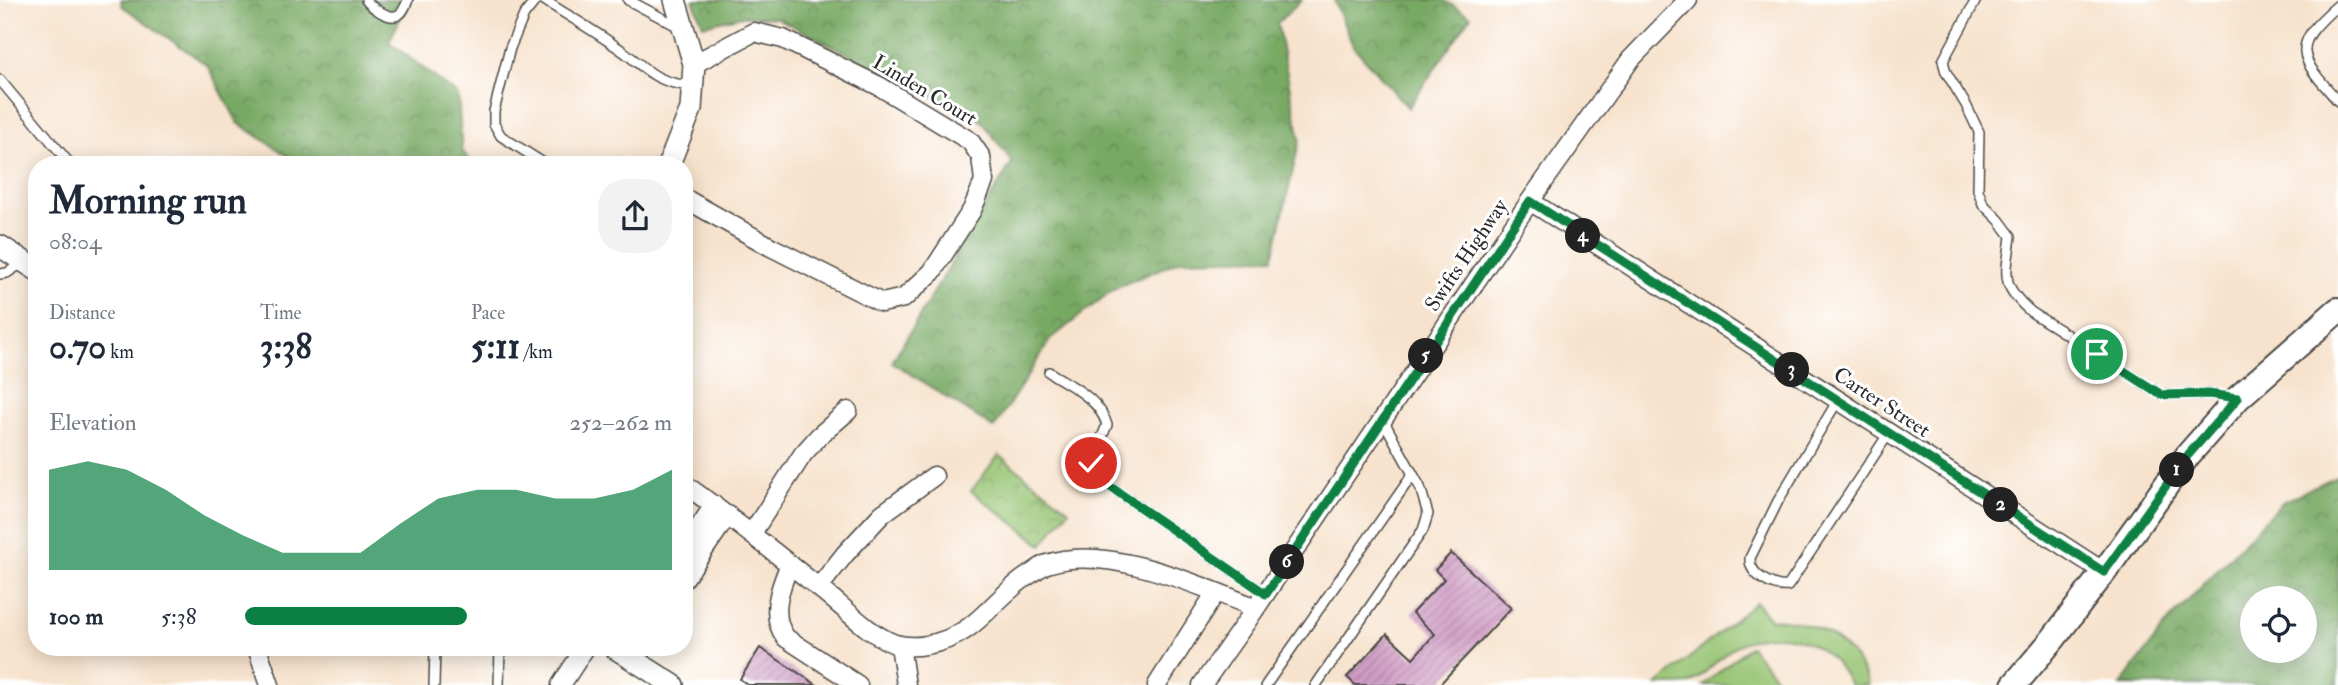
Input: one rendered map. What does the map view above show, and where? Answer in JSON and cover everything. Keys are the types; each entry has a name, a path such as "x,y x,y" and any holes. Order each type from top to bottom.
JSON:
{"main road":[{"path":"2014,685 2104,572 2188,455 2238,398 2338,310"}],"street":[{"path":"672,156 691,109 694,64 675,0"},
{"name":"Swifts Highway","path":"1202,685 1530,201 1631,59 1688,0"},
{"name":"Linden Court","path":"693,203 771,247 882,303 904,298 932,272 972,210 984,181 981,158 970,141 879,86 783,39 754,32 694,64"},
{"name":"Carter Street","path":"1530,201 2104,572"},
{"path":"0,246 28,265"},
{"path":"752,533 803,454 848,411"},
{"path":"819,587 882,514 934,476"},
{"path":"693,490 752,533 870,630 900,645 913,647 945,642 971,628 1016,583 1046,564 1081,558 1130,565 1179,578 1216,592 1261,601"},
{"path":"693,540 721,510"},
{"path":"693,562 721,510"},
{"path":"790,564 782,583 776,613 778,628 786,638 858,685"},
{"path":"1157,685 1216,592"},
{"path":"900,645 906,685"},
{"path":"260,656 270,685"},
{"path":"566,683 581,656"},
{"path":"628,656 673,685"}],"lane":[{"path":"366,0 368,4 388,15 396,16 401,14 408,0"},
{"path":"532,156 501,136 494,124 494,111 510,48 524,15 536,0"},
{"path":"544,0 617,46 649,72 670,84 693,86"},
{"path":"628,0 684,30"},
{"path":"1976,0 1943,61 1946,72 1979,132 1978,190 1983,204 2011,236 2005,263 2007,281 2016,299 2031,312 2162,395 2209,394 2238,398"},
{"path":"2338,5 2319,22 2305,47 2305,59 2311,71 2338,101"},
{"path":"0,80 63,156"},
{"path":"0,274 28,267"},
{"path":"1049,372 1091,398 1103,411 1107,425 1091,463 1096,477 1261,601"},
{"path":"1838,400 1777,501 1752,554 1749,565 1758,575 1776,586 1788,586 1889,433"},
{"path":"1316,685 1423,530 1429,514 1420,487 1383,420"},
{"path":"1266,685 1413,474"},
{"path":"434,685 435,656"},
{"path":"499,685 500,656"}],"green space":[{"path":"121,0 409,0 389,42 458,95 462,150 466,156 288,156 238,123 207,65 122,6"},
{"path":"693,0 1302,0 1277,23 1300,139 1273,258 1181,260 1115,288 1051,339 994,428 892,362 1012,162 982,121 777,18 742,16 703,25"},
{"path":"1334,0 1443,0 1471,16 1408,108 1353,46"},
{"path":"999,455 1069,510 1042,545 971,491"},
{"path":"2338,475 2338,685 2121,685 2167,623 2282,502"},
{"path":"1756,602 1770,619 1787,620 1817,629 1843,645 1853,656 1869,685 1850,685 1830,657 1802,640 1769,636 1736,646 1689,684 1657,685"},
{"path":"1750,646 1782,685 1703,685"}],"building":[{"path":"1451,553 1511,608 1439,685 1355,685 1347,677 1387,634 1413,658 1435,634 1412,613 1444,579 1435,570"},
{"path":"760,648 817,685 748,685 740,679"}],"route":[{"path":"1091,463 1096,477 1266,594 1530,201 2104,572 2188,455 2238,398 2209,394 2162,395 2097,354"}]}
